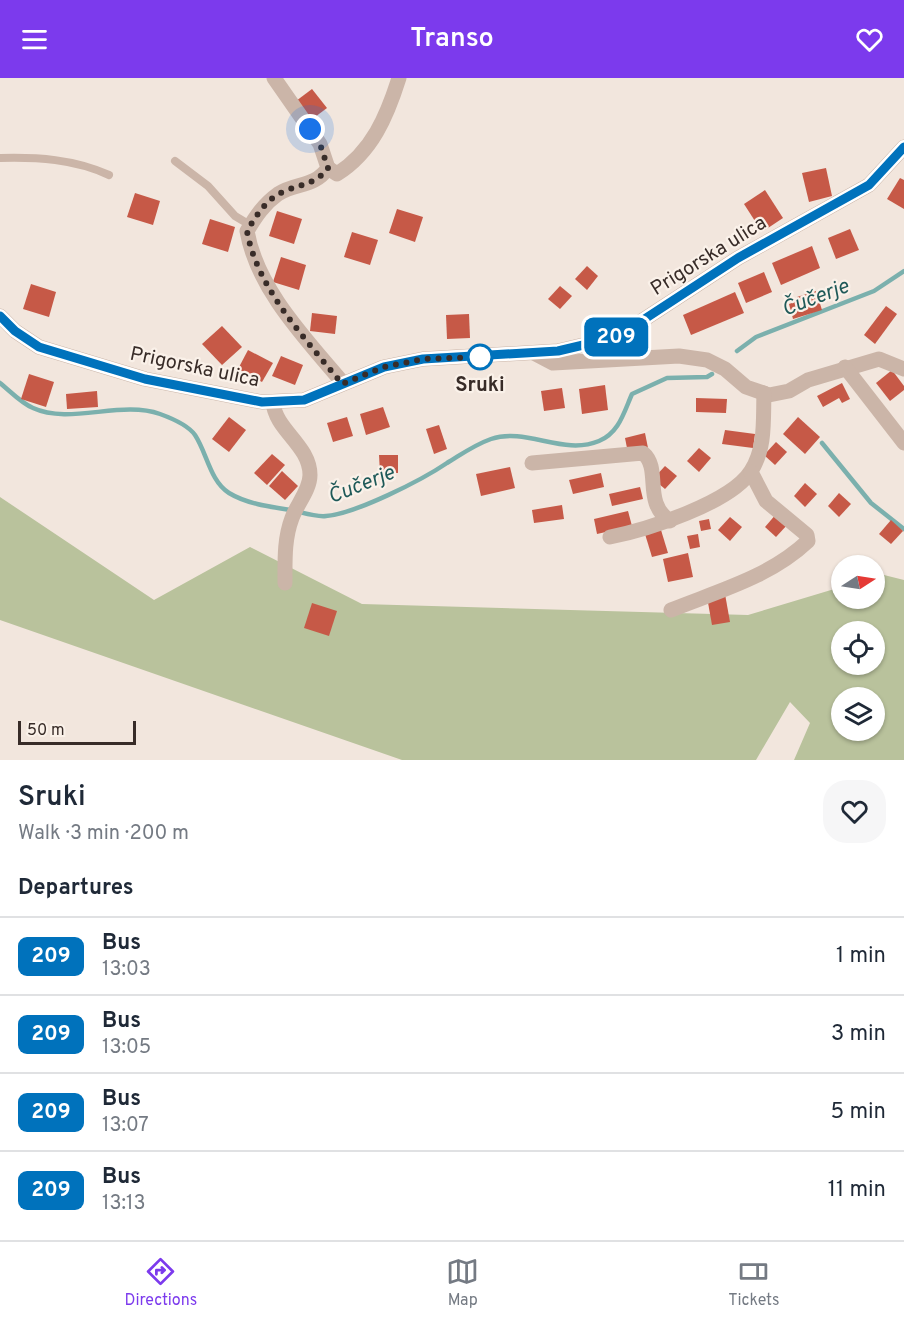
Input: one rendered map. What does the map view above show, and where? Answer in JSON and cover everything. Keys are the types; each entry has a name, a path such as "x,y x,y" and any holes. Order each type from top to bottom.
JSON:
{"street":[{"path":"274,78 320,144 328,168 337,174 367,150 389,111 399,78"},
{"name":"Prigorska ulica","path":"0,316 15,331 39,347 145,379 262,402 304,400 384,367 423,359 534,353 592,344 617,337 738,258 869,185 904,147"},
{"path":"328,168 321,179 280,193 258,211 247,231 251,255 268,284 298,329 342,384"},
{"path":"534,353 553,363 679,356 707,360 725,369 746,387 769,395 789,392 808,380 879,358 904,369"},
{"path":"845,368 904,443"},
{"path":"610,537 670,521 740,483 751,472 758,456 763,434 764,393"},
{"path":"273,402 276,418 295,437 310,472 306,489 288,530 285,550 285,583"},
{"path":"532,464 643,453 649,462 655,506 670,521"},
{"path":"671,610 759,574 783,561 808,541 807,535 765,501 751,472"}],"lane":[{"path":"0,158 32,158 69,162 92,167 109,175"},
{"path":"175,161 208,186 235,216 250,225"}],"green space":[{"path":"0,497 154,600 250,547 362,604 748,615 831,590 831,609 885,609 885,575 904,580 904,760 794,760 810,723 790,702 756,760 402,760 0,620"}],"building":[{"path":"312,89 327,108 311,120 296,101"},
{"path":"826,168 832,196 809,202 802,173"},
{"path":"900,178 904,180 904,209 887,199"},
{"path":"765,190 783,218 762,232 744,204"},
{"path":"135,193 160,201 153,225 127,217"},
{"path":"397,209 423,217 415,242 389,233"},
{"path":"277,211 302,219 294,244 269,236"},
{"path":"210,219 235,227 228,252 202,244"},
{"path":"850,229 859,250 836,259 828,238"},
{"path":"352,232 378,240 370,265 344,257"},
{"path":"812,246 820,268 781,285 772,263"},
{"path":"281,257 306,265 299,290 273,282"},
{"path":"587,266 598,276 587,290 575,279"},
{"path":"764,272 772,292 746,303 738,283"},
{"path":"31,284 56,292 49,317 23,309"},
{"path":"560,286 572,296 560,309 548,299"},
{"path":"816,291 822,310 793,319 789,304 798,301 797,297"},
{"path":"735,292 744,313 691,335 683,315"},
{"path":"886,306 897,314 875,344 864,335"},
{"path":"312,313 337,316 335,334 310,331"},
{"path":"469,314 470,338 447,339 446,315"},
{"path":"222,326 242,347 222,365 202,344"},
{"path":"248,350 273,363 262,382 238,369"},
{"path":"281,356 303,365 295,385 272,376"},
{"path":"892,370 904,386 904,390 890,401 876,383"},
{"path":"29,374 54,382 46,407 21,399"},
{"path":"842,383 850,399 842,403 839,398 823,407 817,396"},
{"path":"605,385 608,410 582,414 579,389"},
{"path":"562,388 565,408 544,411 541,391"},
{"path":"97,391 98,407 67,409 66,394"},
{"path":"696,398 727,399 726,413 696,412"},
{"path":"383,407 390,427 366,435 360,414"},
{"path":"229,417 246,430 229,452 212,439"},
{"path":"347,417 353,436 333,442 327,423"},
{"path":"798,417 820,437 805,454 783,434"},
{"path":"439,425 447,449 434,454 426,429"},
{"path":"725,430 755,434 753,448 722,444"},
{"path":"645,433 648,448 628,453 625,438"},
{"path":"776,442 787,452 775,465 764,455"},
{"path":"699,448 711,458 699,472 687,461"},
{"path":"272,454 285,465 267,485 254,473"},
{"path":"379,455 398,455 398,473 380,473"},
{"path":"665,466 677,476 665,489 653,479"},
{"path":"510,467 515,488 481,496 476,474"},
{"path":"282,471 298,486 285,500 269,486"},
{"path":"601,473 604,487 573,494 569,480"},
{"path":"805,483 817,494 805,507 794,496"},
{"path":"640,487 643,499 612,506 609,494"},
{"path":"839,493 851,504 839,517 828,506"},
{"path":"562,505 564,519 534,523 532,510"},
{"path":"628,511 632,526 597,534 594,519"},
{"path":"777,513 788,524 776,537 765,527"},
{"path":"730,517 742,527 730,541 718,530"},
{"path":"709,519 711,529 701,531 699,521"},
{"path":"891,520 903,531 891,544 879,534"},
{"path":"661,530 668,553 652,557 645,534"},
{"path":"698,534 700,547 690,549 687,536"},
{"path":"688,553 693,577 668,582 663,559"},
{"path":"725,594 730,622 712,625 707,597"},
{"path":"312,603 337,611 329,636 304,628"}],"waterway":[{"name":"Čučerje","path":"737,351 756,337 874,291 904,271"},
{"name":"Čučerje","path":"299,512 323,516 338,514 370,503 405,487 491,439 518,436 572,445 586,445 599,441 616,427 632,394 667,378 707,377 712,374"},
{"name":"Čučerje","path":"0,383 24,403 47,413 79,414 112,410 145,410 160,414 192,431 217,481 229,493 251,502 291,510"},
{"path":"822,443 871,503 904,529"}],"bus line":[{"name":"209","path":"0,316 15,331 39,347 145,379 262,402 304,400 384,367 423,359 558,351 617,337 738,258 869,185 896,159 904,147"}],"place":[{"name":"Sruki","path":"480,357"}],"route":[{"path":"310,129 320,144 328,168 321,179 280,193 258,211 247,231 251,255 298,329 342,384 384,367 423,359 482,357 480,357"}]}
